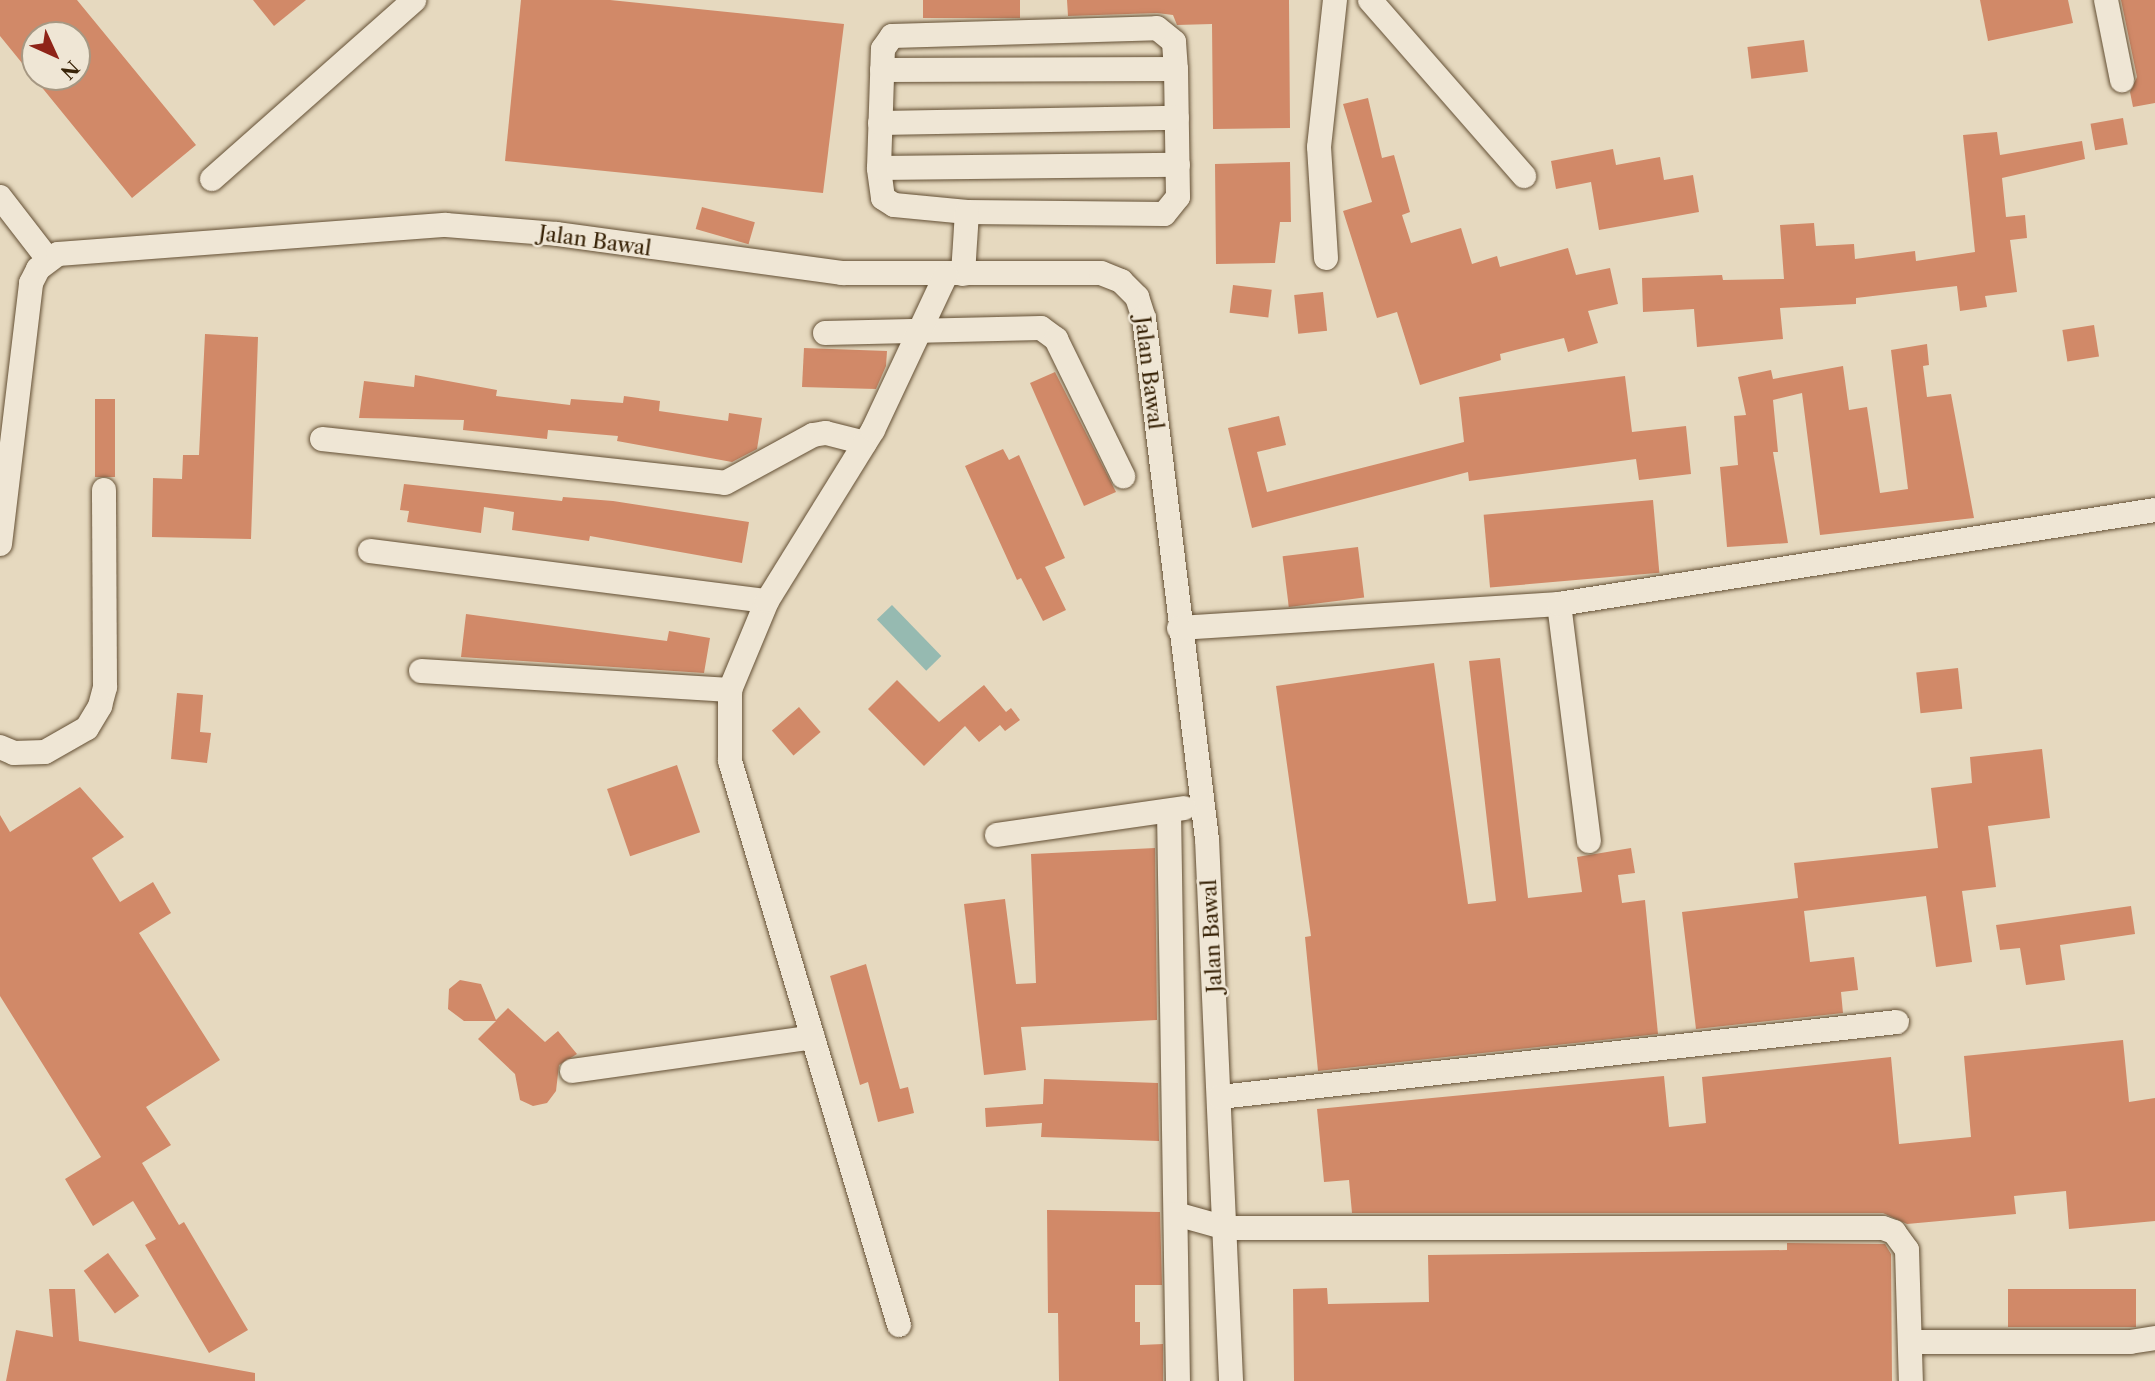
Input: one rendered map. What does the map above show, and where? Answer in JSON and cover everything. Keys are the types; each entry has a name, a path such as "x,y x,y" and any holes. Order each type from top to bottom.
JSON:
{"street":[{"path":"212,179 414,0"},
{"path":"1326,258 1319,147 1335,0"},
{"path":"1370,0 1524,176"},
{"path":"2106,0 2122,80"},
{"path":"1157,28 1174,42 1177,69 1178,165 1175,204 1159,215 967,212 889,204 881,193 879,168 882,70 886,41 898,33 1157,28"},
{"path":"882,70 1177,69"},
{"path":"880,123 1177,118"},
{"path":"879,168 1178,165"},
{"path":"0,197 48,259 31,283 0,544"},
{"path":"898,1325 730,761 730,690 766,601 864,443 919,333 955,274 967,212"},
{"name":"Jalan Bawal","path":"48,259 58,254 446,225 557,234 842,273 1101,273 1121,281 1137,297 1144,318 1202,803 1220,1097 1231,1381"},
{"path":"825,333 919,333 1031,325 1049,332 1123,476"},
{"path":"322,439 725,482 813,435 826,433 864,443"},
{"path":"0,747 14,753 45,752 87,728 100,706 105,687 104,490"},
{"path":"1179,628 1559,604 2155,510"},
{"path":"370,551 766,601"},
{"path":"1559,604 1589,841"},
{"path":"421,671 730,690"},
{"path":"997,835 1170,811 1202,803"},
{"path":"1170,811 1178,1381"},
{"path":"1220,1097 1897,1022"},
{"path":"572,1071 813,1037"},
{"path":"1176,1214 1226,1228 1883,1228 1894,1232 1907,1250 1911,1381"},
{"path":"1910,1342 2130,1342 2155,1338"}],"water":[{"path":"892,605 941,656 926,671 877,620"}],"building":[{"path":"0,0 77,0 196,145 132,198 45,91 91,91 91,21 21,21 21,62 0,36"},
{"path":"253,0 306,0 274,26"},
{"path":"521,0 610,0 844,24 823,193 505,161"},
{"path":"923,0 1020,0 1020,18 923,18"},
{"path":"1067,0 1289,0 1290,128 1213,129 1212,24 1177,25 1173,15 1157,13 1068,16"},
{"path":"1980,0 2068,0 2073,23 1988,41"},
{"path":"2121,0 2155,0 2155,103 2133,107 2130,92 2137,77"},
{"path":"1804,40 1808,72 1751,79 1747,47"},
{"path":"1368,98 1382,158 1394,155 1410,212 1402,215 1411,243 1461,228 1472,264 1497,256 1500,267 1568,248 1576,275 1610,268 1618,304 1588,311 1598,343 1568,352 1564,338 1500,354 1501,360 1420,385 1397,312 1377,318 1343,211 1372,202 1343,104"},
{"path":"2123,118 2128,145 2095,150 2091,124"},
{"path":"1997,132 2000,155 2082,141 2085,159 2002,178 2006,217 2025,215 2027,238 2010,240 2017,292 1985,296 1987,307 1960,311 1957,286 1856,298 1856,304 1780,308 1783,339 1697,347 1694,309 1643,312 1642,278 1722,275 1723,280 1784,279 1780,225 1814,223 1816,246 1854,244 1855,259 1915,251 1916,261 1975,252 1963,135"},
{"path":"1613,149 1616,165 1660,157 1664,180 1693,175 1699,212 1599,230 1591,182 1556,189 1551,161"},
{"path":"1290,162 1291,222 1280,222 1275,263 1216,264 1215,164"},
{"path":"702,207 755,222 749,244 696,229"},
{"path":"1233,285 1272,290 1268,318 1230,313"},
{"path":"1323,292 1327,331 1298,334 1294,295"},
{"path":"2094,325 2099,357 2067,362 2062,330"},
{"path":"205,334 258,337 251,539 152,537 153,478 182,479 183,455 199,455"},
{"path":"1927,344 1929,365 1923,366 1927,397 1951,394 1974,518 1820,535 1802,393 1773,400 1778,452 1773,452 1788,543 1727,547 1720,467 1738,465 1734,416 1746,415 1738,377 1771,370 1773,379 1843,366 1849,410 1867,407 1880,493 1908,489 1891,350"},
{"path":"804,348 887,351 886,366 876,389 802,387"},
{"path":"1055,372 1116,492 1084,506 1030,383"},
{"path":"415,375 497,390 496,396 570,405 571,399 623,403 624,396 660,401 659,411 728,421 729,413 762,418 757,449 732,462 617,441 618,436 548,430 547,439 463,430 464,420 359,418 364,381 414,387"},
{"path":"1625,376 1632,432 1686,426 1691,474 1639,480 1636,459 1469,481 1468,472 1252,528 1228,428 1279,416 1286,445 1257,452 1267,492 1464,442 1459,397"},
{"path":"95,399 115,399 115,477 95,477"},
{"path":"1003,449 1009,460 1019,455 1065,558 1045,567 1066,610 1043,621 1021,578 1017,580 965,466"},
{"path":"404,484 562,501 563,497 613,501 749,522 742,563 590,536 589,541 512,530 514,512 484,507 481,533 407,522 409,511 400,510"},
{"path":"1653,500 1659,573 1490,588 1484,515"},
{"path":"1358,547 1364,598 1289,607 1283,556"},
{"path":"466,614 667,641 669,631 710,638 704,673 461,657"},
{"path":"1500,658 1528,898 1582,892 1577,857 1631,848 1635,873 1618,875 1622,903 1645,900 1658,1034 1318,1071 1305,937 1311,936 1276,686 1434,663 1468,904 1496,901 1469,661"},
{"path":"1958,668 1962,709 1921,713 1916,672"},
{"path":"897,680 939,722 984,685 1006,712 1011,708 1020,720 1005,731 1000,725 979,742 965,726 924,766 868,709"},
{"path":"177,693 203,695 200,732 211,733 207,763 171,759"},
{"path":"799,707 821,732 793,756 772,731"},
{"path":"2042,749 2050,818 1988,826 1996,887 1962,891 1972,962 1936,967 1926,896 1804,911 1810,962 1854,957 1858,990 1841,992 1843,1013 1696,1029 1682,912 1798,898 1794,863 1938,848 1931,788 1972,783 1970,757"},
{"path":"677,765 700,832 630,856 607,789"},
{"path":"80,787 124,837 92,858 120,902 153,882 171,913 139,933 220,1060 146,1107 171,1145 142,1163 179,1225 184,1222 248,1330 209,1353 145,1245 156,1239 133,1201 93,1226 65,1179 101,1157 0,996 0,815 10,832"},
{"path":"1155,848 1157,1020 1021,1027 1026,1070 984,1075 964,904 1005,899 1016,984 1036,983 1031,854"},
{"path":"2131,906 2135,934 2060,945 2065,980 2026,985 2020,948 2000,950 1996,925"},
{"path":"866,964 900,1089 908,1087 914,1113 878,1122 868,1082 860,1085 830,976"},
{"path":"460,980 481,984 496,1020 508,1008 545,1042 558,1031 577,1054 559,1065 556,1091 547,1103 533,1106 520,1100 515,1074 478,1039 496,1021 464,1021 448,1009 449,989"},
{"path":"2123,1040 2129,1102 2155,1098 2155,1221 2069,1229 2066,1191 2014,1196 2016,1214 1907,1224 1883,1213 1352,1213 1349,1180 1324,1182 1317,1109 1664,1076 1669,1127 1706,1123 1702,1077 1891,1057 1899,1144 1971,1137 1964,1056"},
{"path":"1044,1079 1158,1083 1159,1141 1041,1137 1042,1123 986,1127 985,1108 1043,1104"},
{"path":"1047,1210 1160,1212 1162,1285 1135,1285 1135,1322 1140,1322 1140,1345 1163,1344 1163,1381 1059,1381 1058,1313 1048,1313"},
{"path":"1787,1243 1885,1244 1891,1254 1892,1381 1294,1381 1293,1289 1327,1288 1328,1304 1429,1302 1428,1255 1787,1250"},
{"path":"108,1253 139,1296 115,1314 84,1271"},
{"path":"49,1289 75,1289 79,1341 255,1373 255,1381 6,1381 16,1330 53,1337"},
{"path":"2008,1289 2136,1289 2136,1327 2008,1327"}]}
